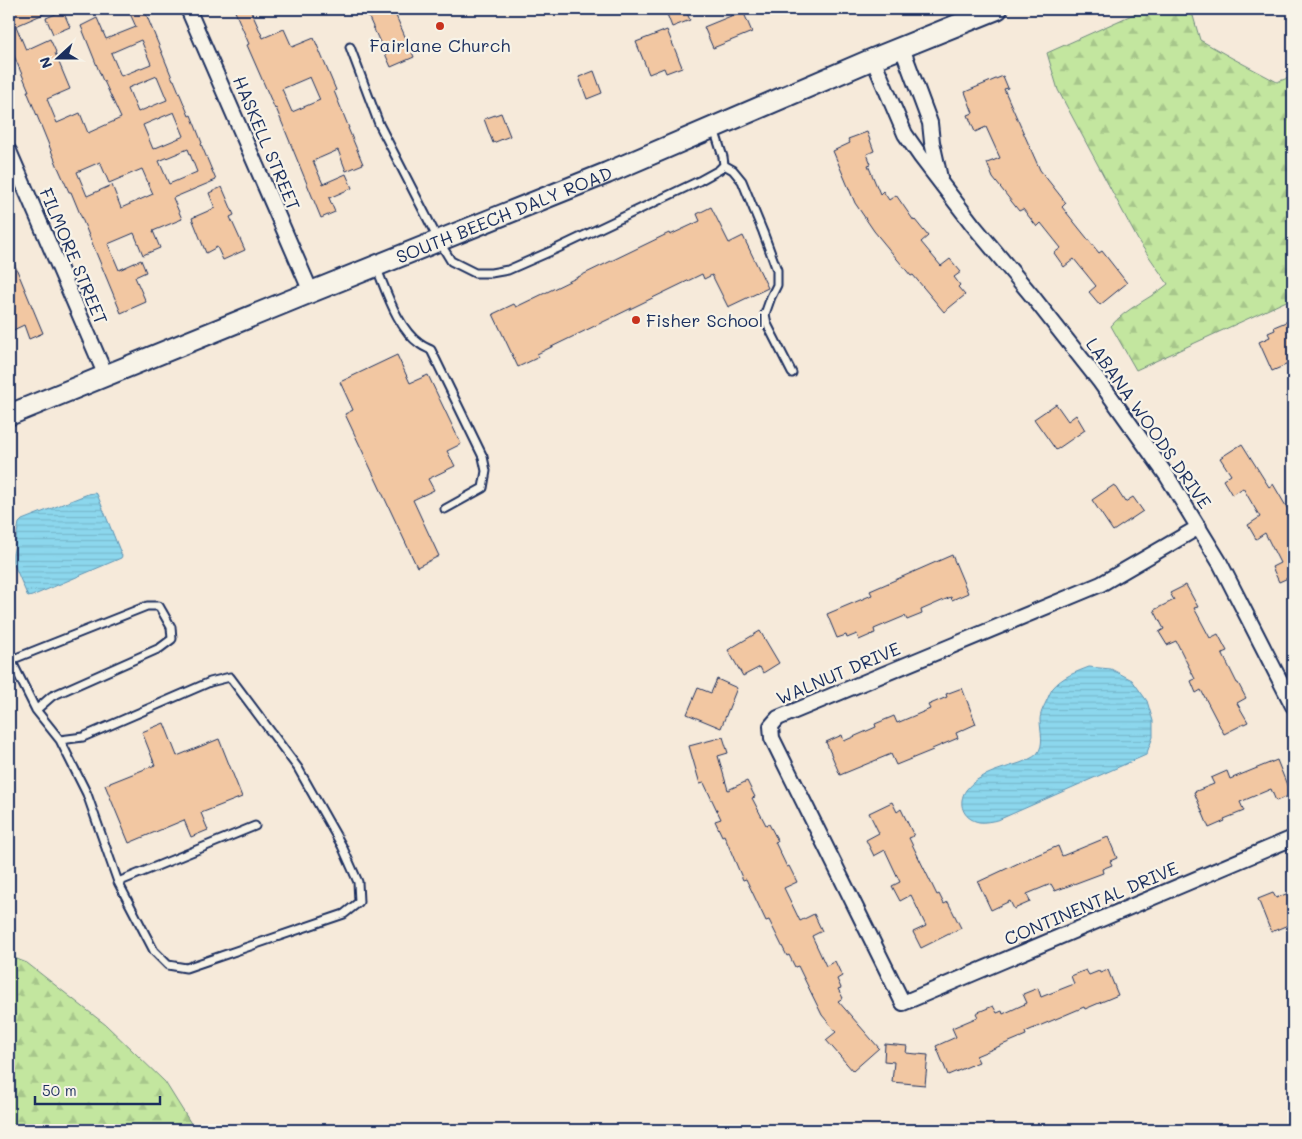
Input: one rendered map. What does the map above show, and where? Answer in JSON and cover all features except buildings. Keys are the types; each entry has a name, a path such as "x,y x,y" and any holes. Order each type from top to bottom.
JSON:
{"street":[{"name":"HASKELL STREET","path":"188,9 311,292"},
{"name":"SOUTH BEECH DALY ROAD","path":"9,415 607,174 873,59 997,9"},
{"name":"LABANA WOODS DRIVE","path":"902,48 930,123 941,183"},
{"name":"LABANA WOODS DRIVE","path":"873,59 905,134 973,225 1100,382 1167,476 1220,563 1293,706"},
{"name":"FILMORE STREET","path":"9,151 106,376"},
{"name":"WALNUT DRIVE","path":"902,1002 772,738 771,726 778,718 1101,584 1199,527"},
{"name":"CONTINENTAL DRIVE","path":"902,1002 1293,838"}],"lane":[{"path":"350,47 379,124 439,241 451,261 475,274 508,270 556,249 699,181 719,170 724,165"},
{"path":"714,128 724,165"},
{"path":"724,165 733,170 742,181 777,270 777,285 766,314 767,324 792,373"},
{"path":"376,266 399,318 409,333 420,344 431,350 483,457 486,470 483,488 445,509"},
{"path":"36,710 52,696 160,648 172,639 171,627 159,606 147,606 10,658 36,710 60,740 87,794 118,882 154,951 168,965 186,968 344,914 359,902 358,882 342,846 298,768 230,677 210,682 83,737 60,740"},
{"path":"118,882 255,826"}],"green space":[{"path":"1145,9 1191,9 1200,40 1277,82 1293,76 1293,298 1136,370 1111,326 1124,314 1168,284 1139,242 1058,90 1047,53"},
{"path":"9,956 27,963 106,1025 165,1082 195,1130 9,1130"}],"water":[{"path":"94,493 97,494 122,556 121,558 28,597 13,562 19,523 22,520"},
{"path":"1089,667 1111,669 1132,680 1147,701 1153,721 1153,737 1146,755 998,820 981,822 969,818 965,814 962,805 963,795 966,790 971,784 984,776 1037,754 1041,746 1040,720 1052,690 1065,678"}],"place":[{"name":"Fairlane Church","path":"440,26"},
{"name":"Fisher School","path":"636,320"}]}
